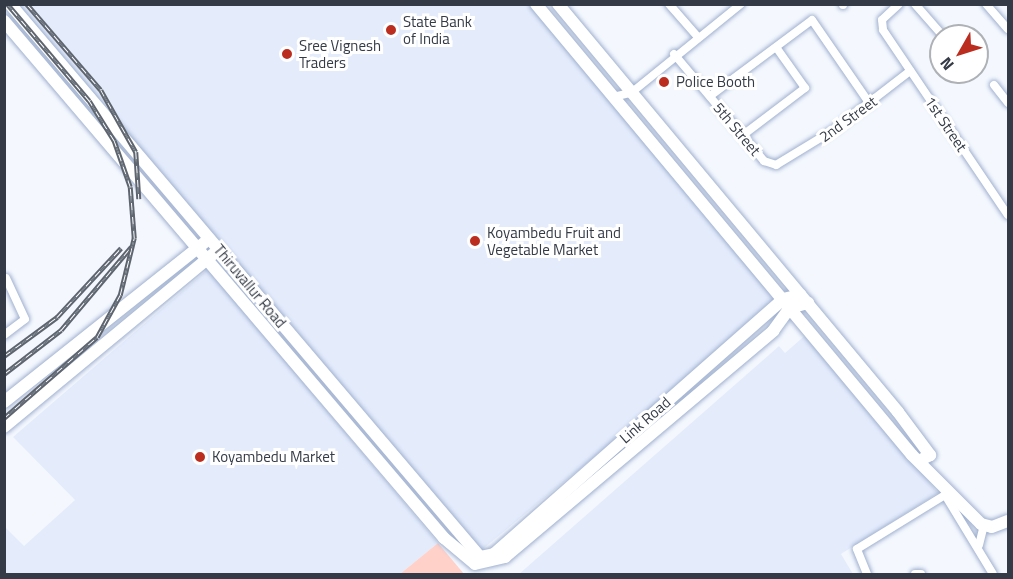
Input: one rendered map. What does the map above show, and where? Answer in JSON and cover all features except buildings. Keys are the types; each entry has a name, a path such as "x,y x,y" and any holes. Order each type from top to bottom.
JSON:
{"street":[{"name":"Thiruvallur Road","path":"10,4 210,238 468,547 480,557 494,554"},
{"path":"536,4 963,510 993,574"},
{"path":"558,4 805,299 930,455 921,460"},
{"path":"669,4 697,36"},
{"name":"1st Street","path":"899,4 882,26 1008,215"},
{"path":"915,4 932,24"},
{"path":"986,4 1008,29"},
{"path":"613,97 631,93 674,54 738,5"},
{"path":"4,21 444,538 484,565 505,557 773,331 787,303"},
{"path":"710,96 814,21 870,104"},
{"path":"743,135 805,88 776,47"},
{"name":"5th Street","path":"674,54 764,161 783,164"},
{"name":"2nd Street","path":"783,164 870,104 910,71"},
{"path":"994,85 1008,103"},
{"path":"4,402 210,238"},
{"path":"4,427 219,249"},
{"path":"4,334 25,318 6,278"},
{"path":"787,303 805,299"},
{"name":"Link Road","path":"494,554 787,303"},
{"path":"867,574 857,554 863,544 945,495 984,525 1008,521"},
{"path":"979,545 984,525"},
{"path":"915,574 921,574"}],"shaded area":[{"name":"Koyambedu Fruit and Vegetable Market","path":"15,5 534,5 783,301 479,552"},
{"name":"Koyambedu Market","path":"208,269 438,543 400,574 5,574 4,526 24,546 75,500 13,437"},
{"path":"809,332 938,493 841,554 853,574 519,574 779,346 785,353"},
{"path":"438,543 464,574 400,574"}],"railway":[{"path":"4,418 97,337 120,295 134,238 130,187 114,141 89,101 7,4"},
{"path":"27,4 101,90 136,152 139,199"},
{"path":"4,374 61,330 131,247"},
{"path":"4,356 57,317 121,248"}],"place":[{"name":"State Bank of India","path":"391,30"},
{"name":"Sree Vignesh Traders","path":"287,54"},
{"name":"Police Booth","path":"664,82"},
{"name":"Koyambedu Fruit and Vegetable Market","path":"475,241"},
{"name":"Koyambedu Market","path":"200,457"}]}
